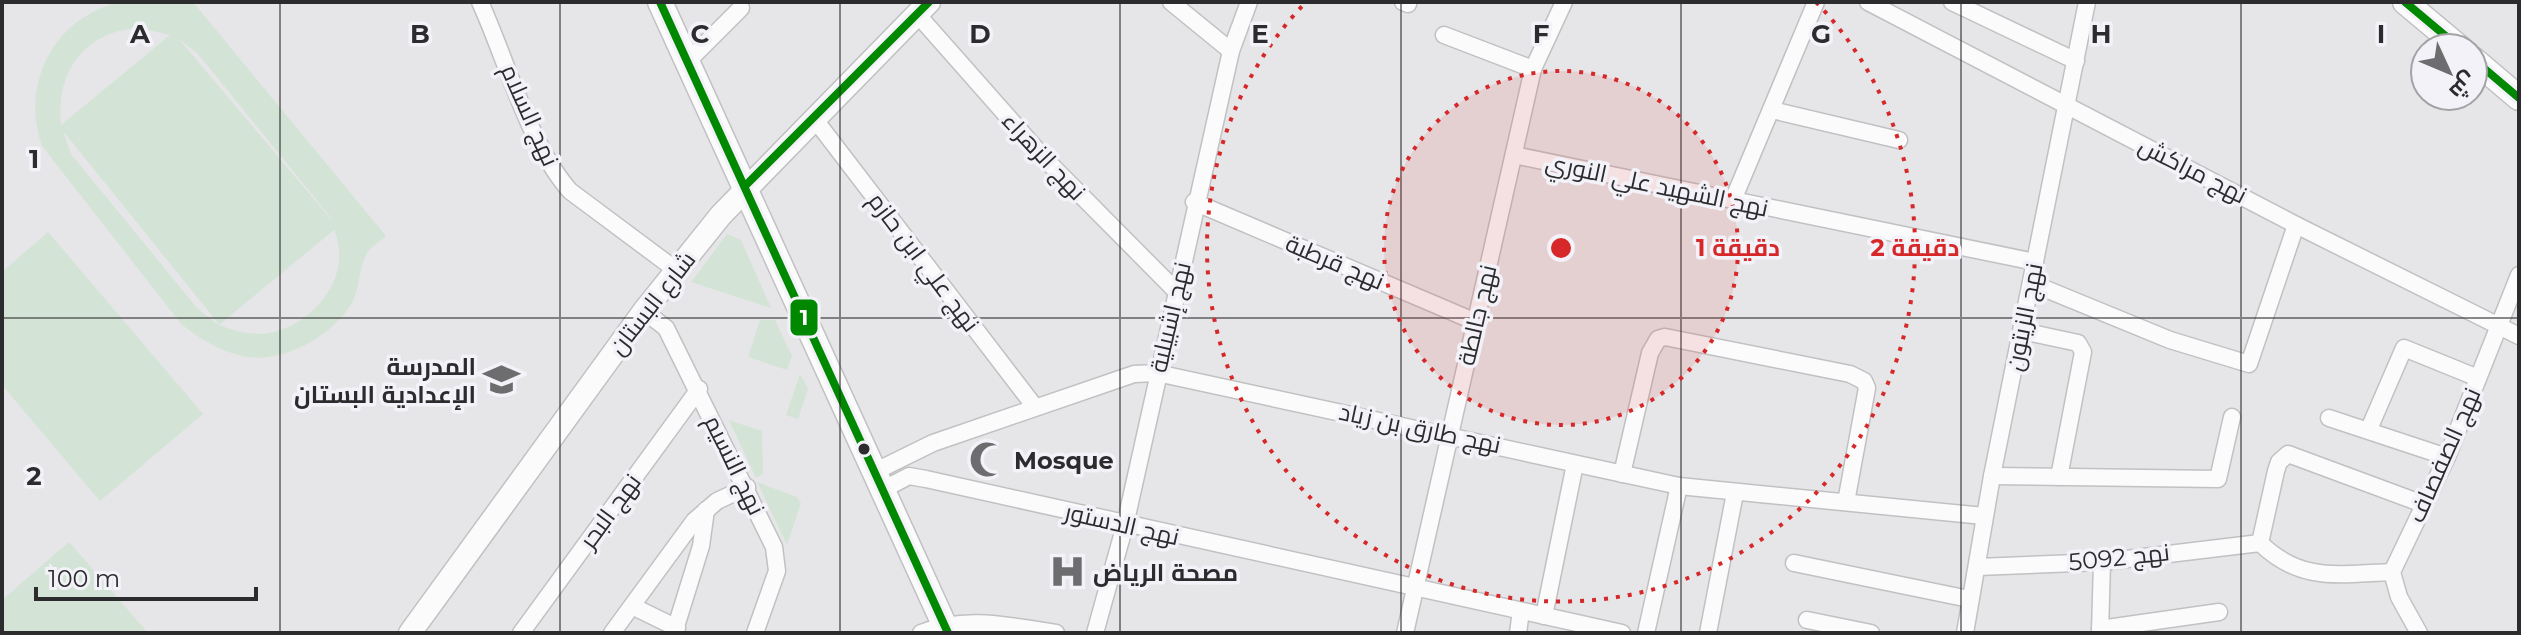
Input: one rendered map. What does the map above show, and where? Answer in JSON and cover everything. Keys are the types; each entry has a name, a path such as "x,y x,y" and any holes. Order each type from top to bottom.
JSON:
{"main road":[{"path":"660,2 876,482 937,630"},
{"path":"2405,2 2441,32"},
{"name":"شارع البستان","path":"410,633 676,270 745,186 923,8"},
{"path":"2489,73 2519,98"}],"street":[{"name":"نهج السلام","path":"480,2 540,143 559,178 570,191 676,270"},
{"path":"1171,2 1231,51"},
{"name":"نهج إشبيلية","path":"1095,633 1125,525 1194,202 1231,51 1249,2"},
{"name":"نهج جالطة","path":"1405,633 1533,69 1564,2"},
{"path":"1733,200 1816,2"},
{"name":"نهج مراكش","path":"1868,2 2296,225 2519,336"},
{"path":"1952,2 2076,61"},
{"name":"نهج الزيتون","path":"1965,633 1984,516 2087,2"},
{"path":"688,61 741,8"},
{"name":"نهج الزهراء","path":"923,8 1045,159 1177,292"},
{"path":"1444,35 1533,69"},
{"path":"1772,110 1899,140"},
{"name":"نهج علي ابن حازم","path":"813,117 1035,407"},
{"name":"نهج الشهيد علي النوري","path":"1514,155 2035,262"},
{"name":"نهج قرطبة","path":"1194,202 1476,322"},
{"path":"2031,283 2170,340 2249,364 2296,225"},
{"name":"نهج الصفصاف","path":"2392,572 2447,457 2519,275"},
{"name":"نهج النسيم","path":"644,311 666,328 699,389 747,487 777,559 777,571 755,633"},
{"path":"2022,331 2078,343 2083,352 2059,477"},
{"path":"1622,474 1650,353 1658,339 1665,337 1850,374 1864,381 1867,388 1846,502"},
{"path":"2369,429 2404,348 2478,378"},
{"name":"نهج طارق بن زياد","path":"876,482 933,443 1134,374 1157,373 1449,433 1679,486 1984,516"},
{"name":"نهج البحر","path":"521,633 699,389"},
{"path":"1992,476 2218,479 2232,417"},
{"path":"2329,418 2447,457"},
{"path":"2423,504 2288,454 2276,471 2260,543 2273,557 2313,574 2392,572 2395,588 2416,629 2432,633"},
{"path":"1544,616 1575,464"},
{"name":"نهج الدستور","path":"876,482 909,476 1622,633"},
{"path":"1646,633 1679,486"},
{"path":"612,633 706,510 747,487"},
{"path":"1708,633 1735,493"},
{"path":"632,606 675,630 701,546 706,510"},
{"name":"نهج 5092","path":"1978,567 2102,562 2260,543"},
{"path":"2102,562 2100,631 2219,612"},
{"path":"1794,563 1969,599"},
{"path":"1518,633 1521,611"},
{"path":"1807,620 1871,633"},
{"path":"937,630 979,621 1056,633"}],"green space":[{"path":"120,2 193,2 386,236 367,253 350,306 317,338 288,352 257,358 226,351 189,330 42,146 36,123 36,99 48,56 77,22 97,10","holes":["141,28 170,35 61,125 63,87 78,57 104,36","179,39 198,54 330,218","63,131 217,324 198,309 71,154","334,230 339,247 339,264 334,280 315,309 286,328 269,333 250,333 219,325"]},
{"path":"48,232 203,414 100,501 2,385 2,272"},
{"path":"727,234 741,240 771,308 691,282"},
{"path":"760,320 775,320 792,356 787,370 748,357"},
{"path":"800,374 808,389 798,419 786,415"},
{"path":"729,420 762,431 763,474 756,478"},
{"path":"757,482 797,497 801,503 787,545"},
{"path":"69,542 148,633 2,633 2,600"}],"transit line":[{"name":"1","path":"660,2 948,633"},
{"name":"1","path":"745,186 929,2"},
{"name":"1","path":"2405,2 2441,32"},
{"name":"1","path":"2489,73 2519,98"}],"place":[{"name":"المدرسة الإعدادية البستان","path":"502,380"},
{"name":"Mosque","path":"988,460"},
{"name":"مصحة الرياض","path":"1067,572"}]}
